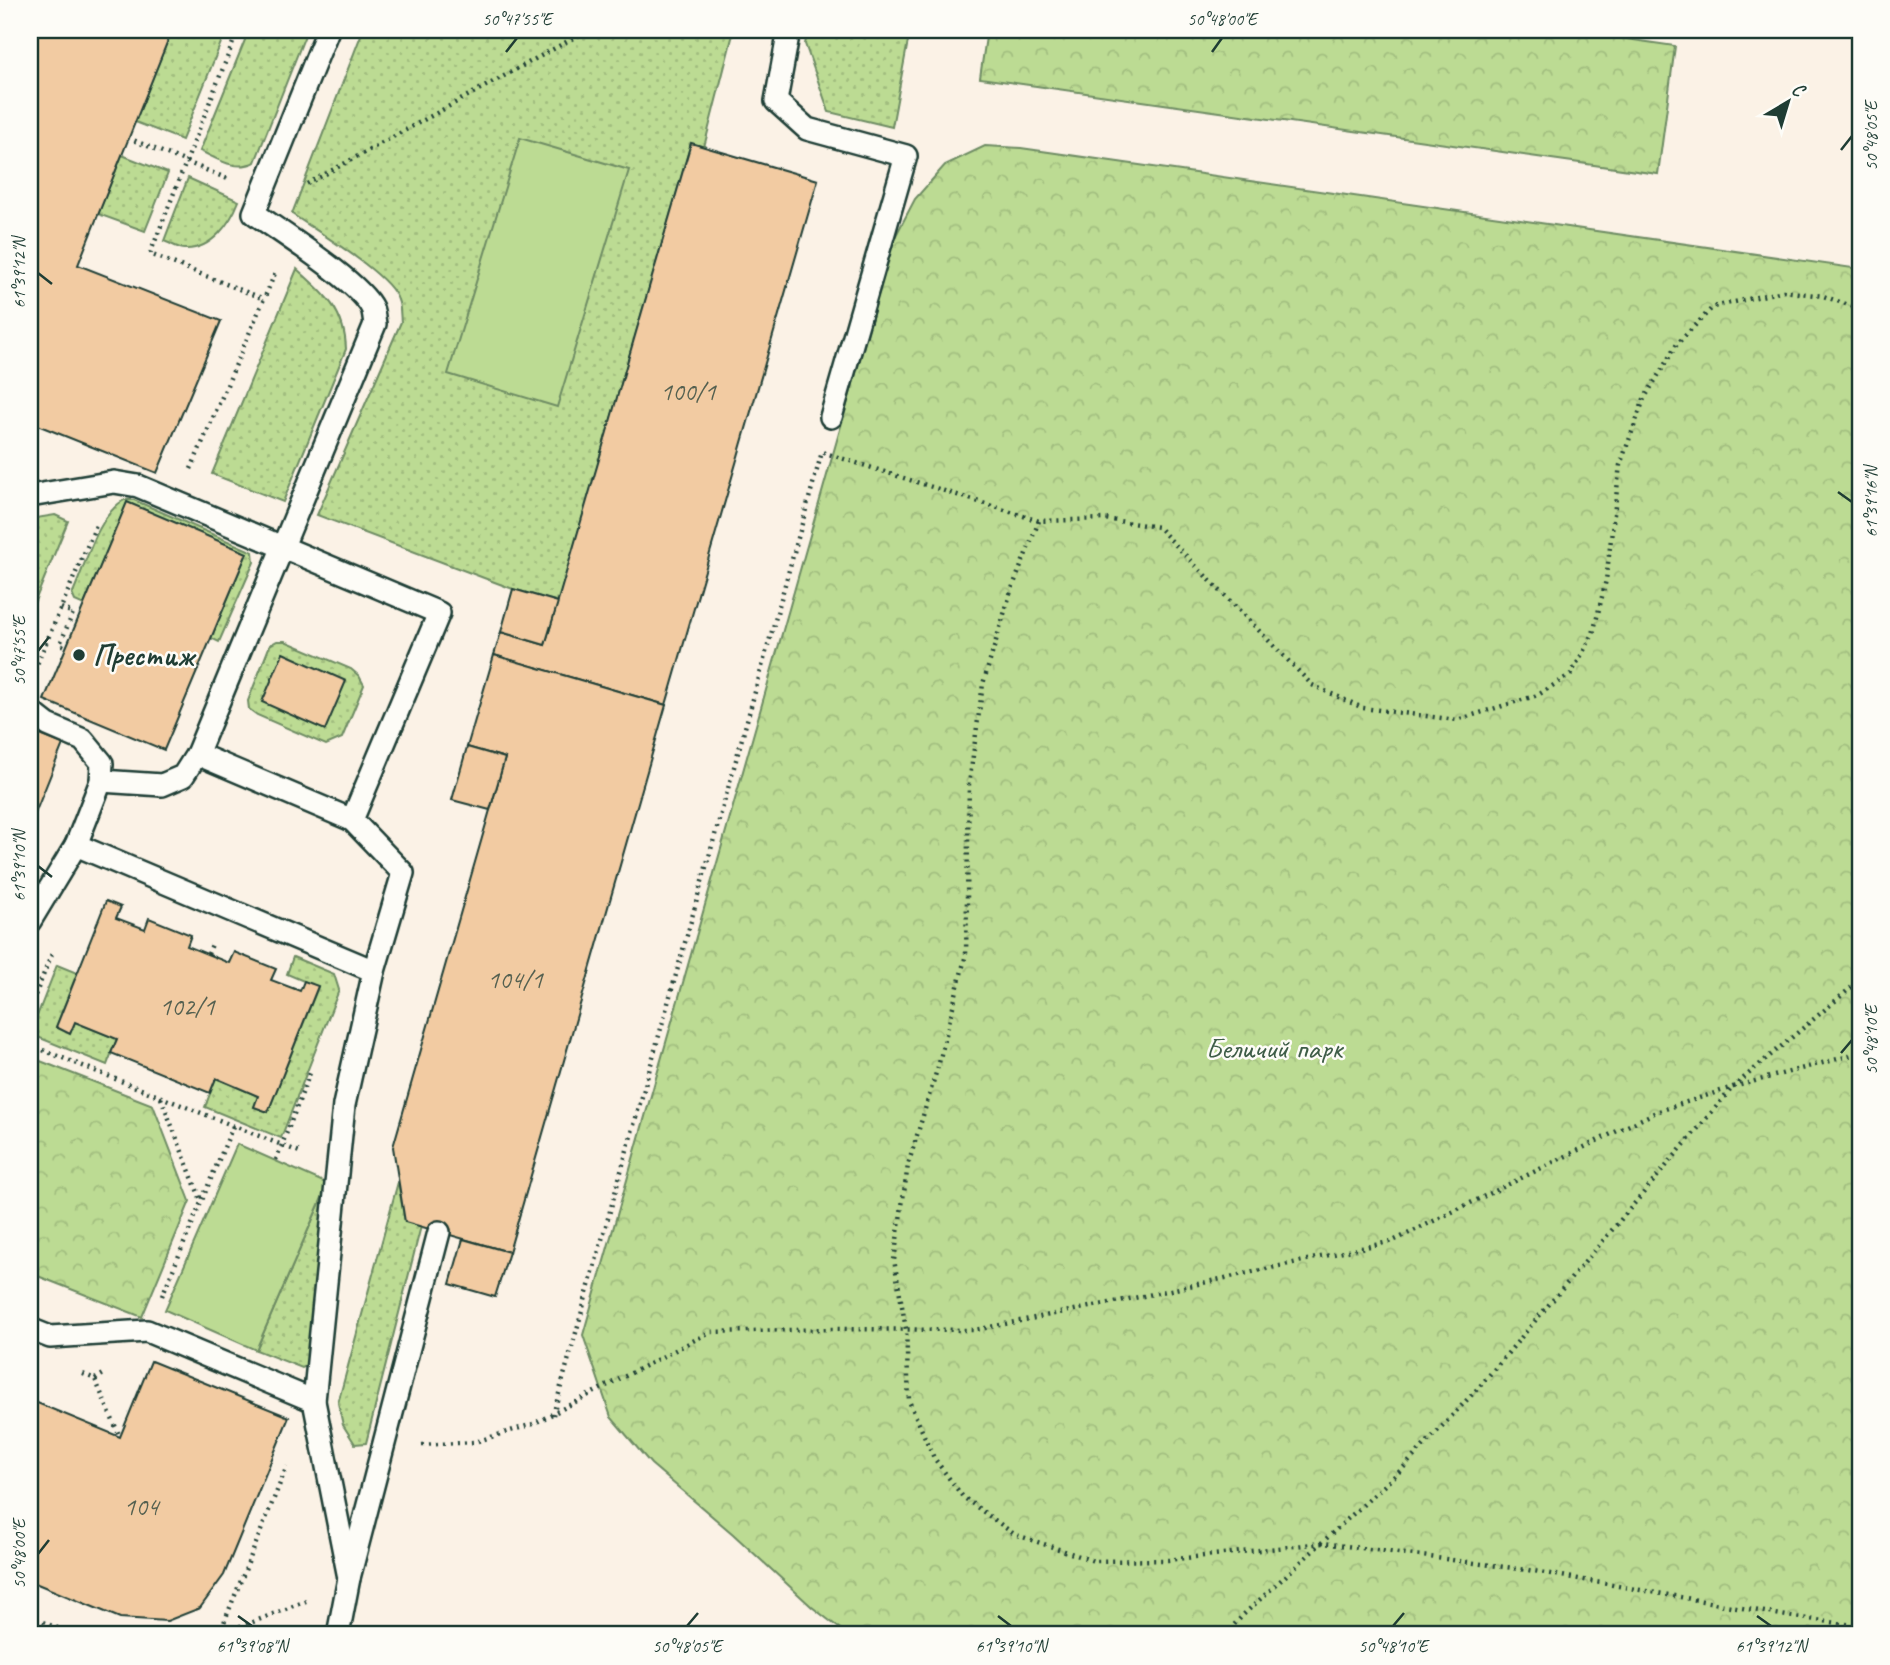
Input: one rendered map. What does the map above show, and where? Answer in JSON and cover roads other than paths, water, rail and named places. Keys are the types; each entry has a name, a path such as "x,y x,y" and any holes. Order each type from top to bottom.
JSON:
{"lane":[{"path":"102,781 162,785 183,776 197,754 376,324 372,308 362,295 344,278 289,239 258,203 328,30"},
{"path":"789,30 776,102 807,129 906,156 831,417"},
{"path":"30,496 114,482 138,486 439,612 432,649 352,820"},
{"path":"30,711 48,725 83,740 102,763 102,781 76,845 30,921"},
{"path":"197,754 352,820 403,873 374,971 344,1105 314,1401 346,1586"},
{"path":"76,845 374,971"},
{"path":"338,1635 346,1586 439,1232"},
{"path":"30,1329 50,1336 147,1331 314,1401"}],"place":[{"name":"Престиж","path":"79,655"}],"park label":[{"name":"Беличий парк","path":"1274,1048"}]}
